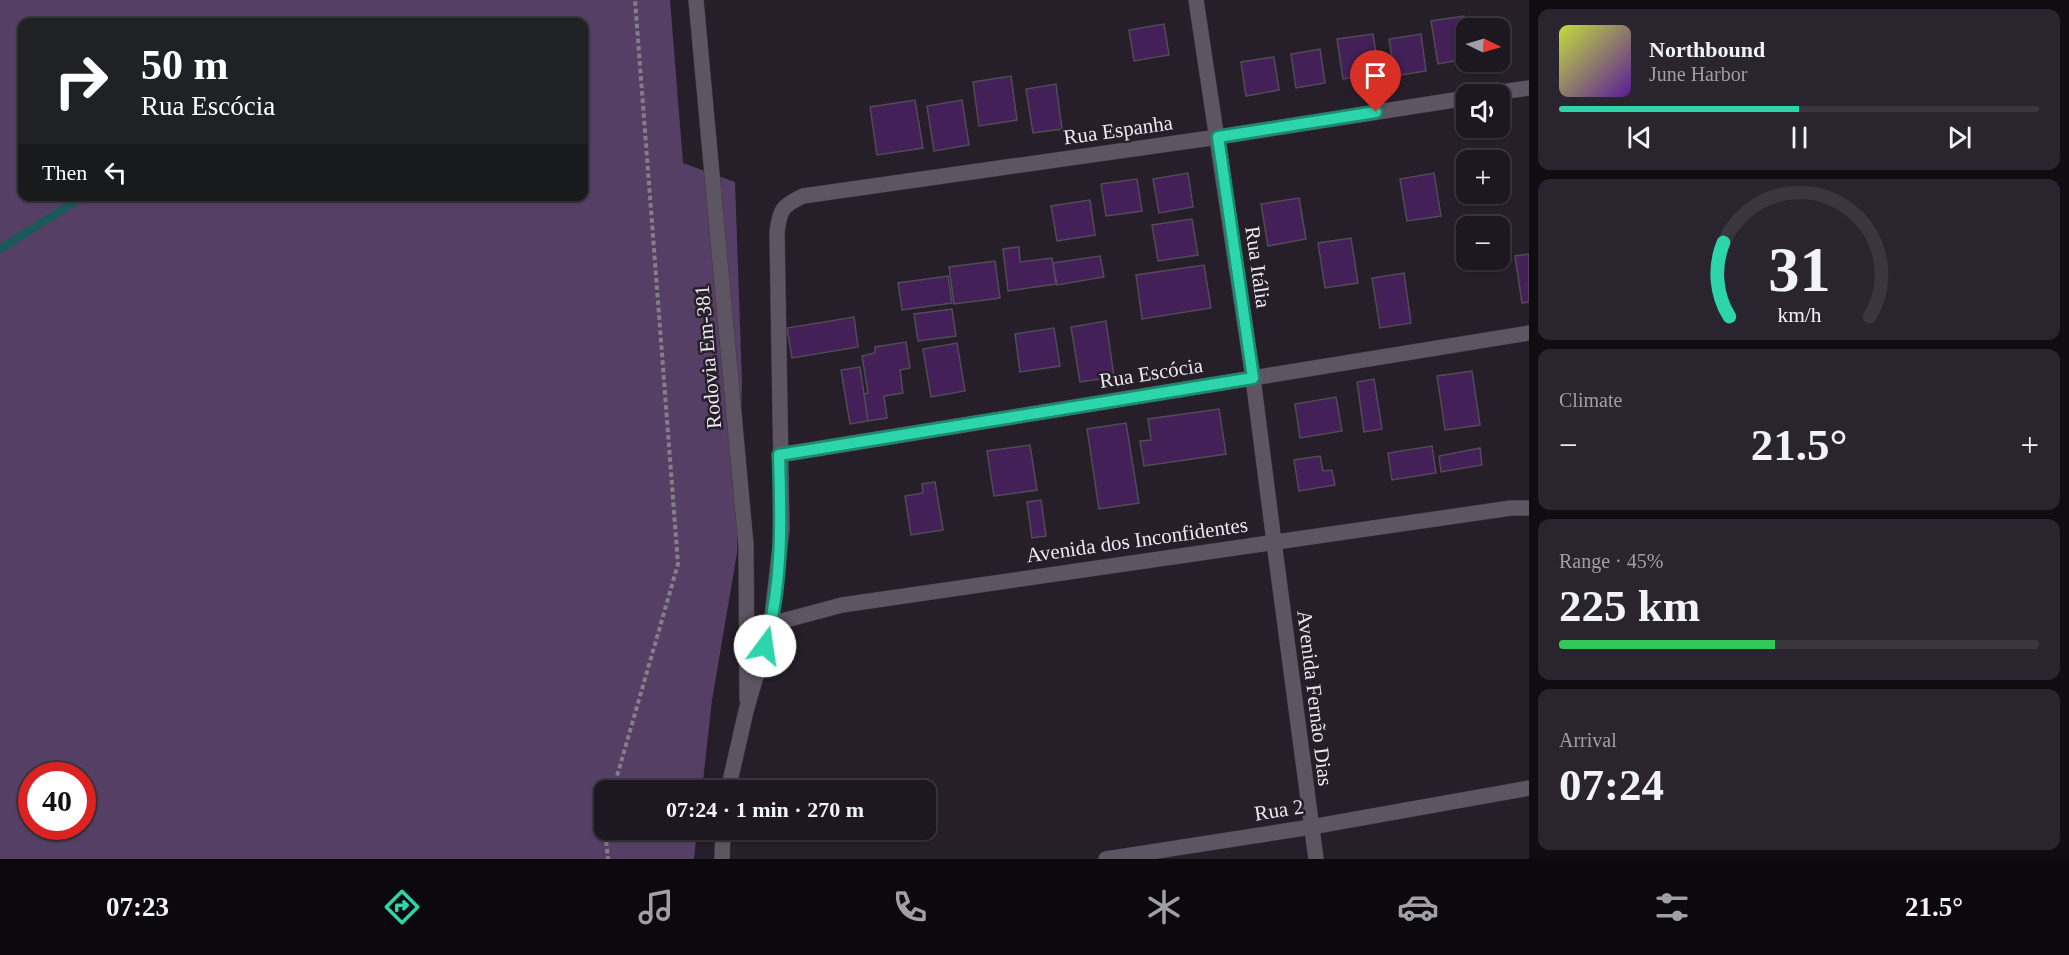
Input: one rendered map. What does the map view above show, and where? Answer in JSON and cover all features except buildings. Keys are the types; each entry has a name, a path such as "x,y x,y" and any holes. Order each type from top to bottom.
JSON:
{"street":[{"name":"Rodovia Em-381","path":"696,0 746,545 748,647 746,711"},
{"name":"Rua Itália","path":"1196,0 1253,378 1274,542"},
{"path":"1510,91 1529,88"},
{"name":"Rua Espanha","path":"780,212 789,203 803,196 1218,137 1456,100"},
{"name":"Rodovia Em-381","path":"730,780 746,711 771,624 782,529 777,232 780,212"},
{"name":"Rua Escócia","path":"779,455 1529,333"},
{"name":"Avenida dos Inconfidentes","path":"1511,508 1529,502"},
{"name":"Avenida dos Inconfidentes","path":"771,624 843,605 1511,508 1529,508"},
{"name":"Avenida Fernão Dias","path":"1274,542 1316,859"},
{"name":"Rua 2","path":"1106,859 1311,827 1529,788"},
{"path":"722,859 723,840"}],"path":[{"path":"616,780 678,564 635,0"},
{"path":"606,840 608,859"}],"shaded area":[{"path":"0,0 670,0 683,163 735,182 742,382 737,553 712,700 703,780 594,780 594,840 696,840 694,859 0,859"}],"waterway":[{"path":"0,249 76,201"}],"route":[{"path":"765,646 771,624 782,529 779,455 1253,378 1218,137 1376,112"}]}
